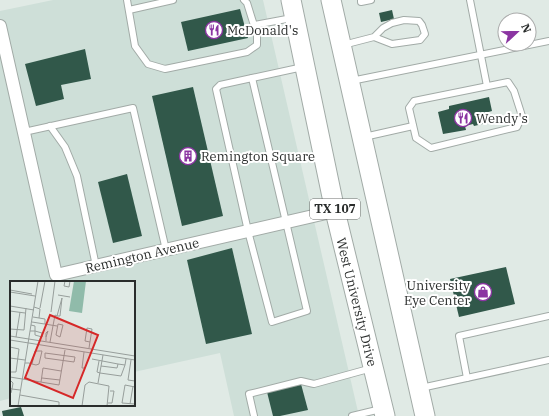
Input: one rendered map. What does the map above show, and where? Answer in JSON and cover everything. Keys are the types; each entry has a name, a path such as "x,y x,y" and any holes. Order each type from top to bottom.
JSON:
{"main road":[{"name":"TX 107","path":"331,0 426,416"},
{"name":"West University Drive","path":"293,9 335,211 384,412"}],"street":[{"name":"Remington Avenue","path":"0,26 56,275 335,211"}],"lane":[{"path":"127,0 135,46 148,64 165,69 247,52 257,45 257,35 248,3 244,0"},
{"path":"128,10 173,0"},
{"path":"361,0 361,2 371,0"},
{"path":"470,0 487,86"},
{"path":"254,25 293,9"},
{"path":"342,46 374,38 392,44 420,40 425,34 422,24 419,21 404,20 392,23 383,28 374,38"},
{"path":"350,81 549,41"},
{"path":"252,78 307,311 272,322 248,231 216,89 220,85 252,78 305,67"},
{"path":"508,82 514,91 522,116 517,127 431,148 416,138 409,108 414,101 487,86 508,82"},
{"path":"24,132 133,108 166,250"},
{"path":"50,126 65,148 77,176 96,266"},
{"path":"362,138 413,126"},
{"path":"467,378 459,336 549,316"},
{"path":"419,389 549,360"},
{"path":"254,416 249,394 301,381 314,384 373,368"},
{"path":"352,416 384,412"}],"shaded area":[{"path":"53,0 263,0 359,416 234,416 220,353 135,372 135,281 10,281 10,398 0,401 0,11"}],"building":[{"name":"McDonald's","path":"240,9 248,38 188,51 181,22"},
{"path":"392,10 394,19 381,22 379,13"},
{"path":"85,49 91,79 61,85 64,99 36,106 25,64"},
{"name":"Remington Square","path":"193,87 223,216 182,226 152,96"},
{"name":"Wendy's","path":"489,97 492,111 485,113 487,123 474,126 473,124 465,126 466,130 443,134 438,112 449,109 449,106"},
{"path":"127,174 142,236 113,243 98,182"},
{"path":"232,248 252,334 206,344 187,260"},
{"name":"University Eye Center","path":"506,267 515,304 459,317 450,279"},
{"path":"301,384 308,410 273,416 267,392"},
{"path":"21,407 24,416 3,416 2,411"}],"place":[{"name":"McDonald's","path":"214,30"},
{"name":"Wendy's","path":"463,118"},
{"name":"Remington Square","path":"188,156"},
{"name":"University Eye Center","path":"483,292"}]}
